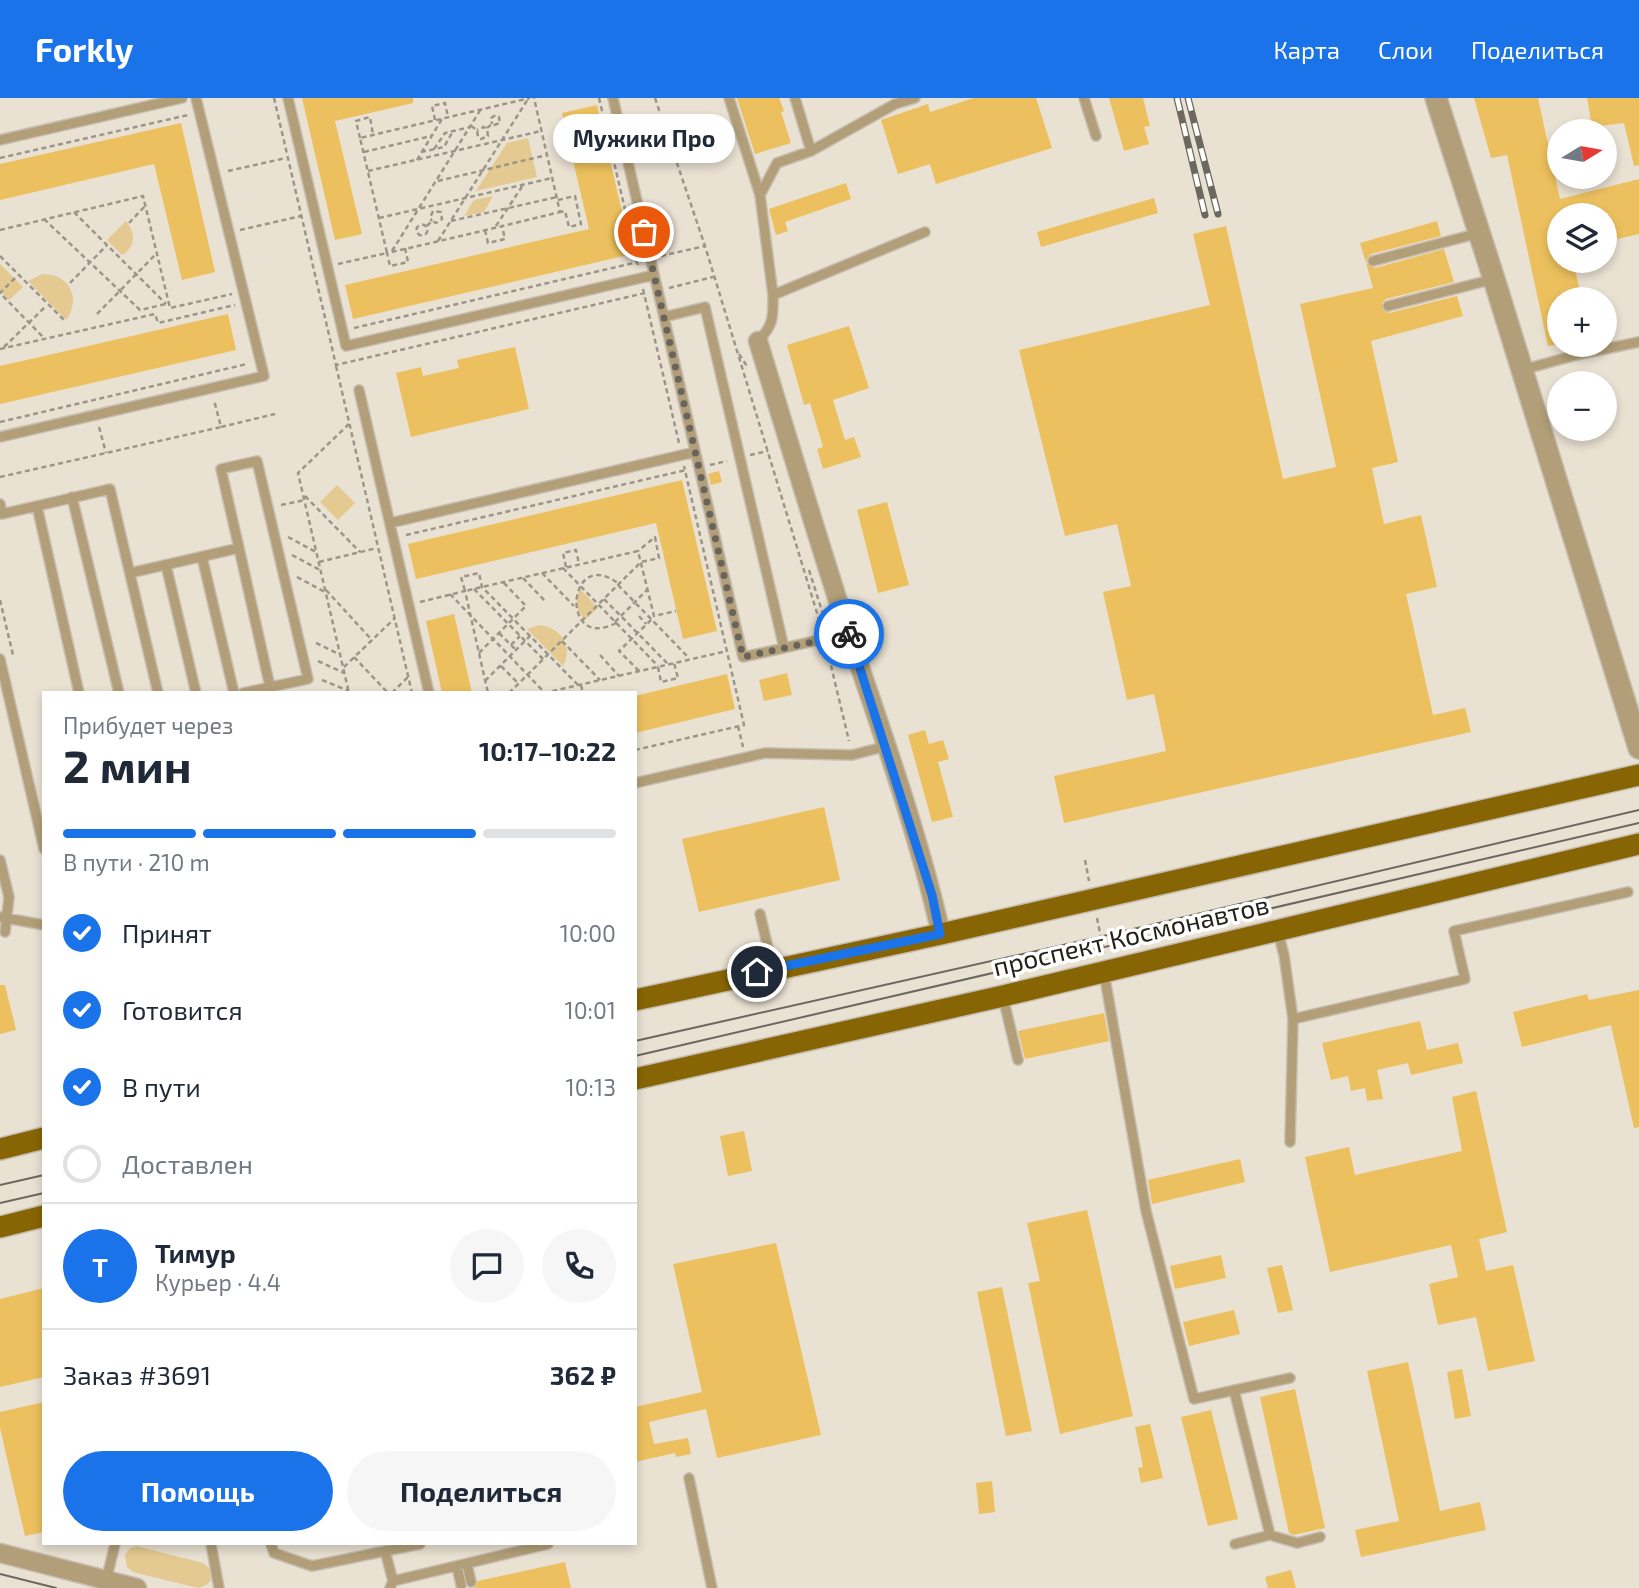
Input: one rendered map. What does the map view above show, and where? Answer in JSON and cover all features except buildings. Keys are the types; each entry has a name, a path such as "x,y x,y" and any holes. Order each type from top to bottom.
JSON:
{"main road":[{"name":"проспект Космонавтов","path":"637,1000 940,934 1639,775"},
{"name":"проспект Космонавтов","path":"637,1079 1003,996 1639,844"},
{"path":"0,1149 42,1138"},
{"path":"0,1227 42,1216"}],"street":[{"path":"1436,98 1637,736"},
{"path":"758,341 887,746 932,895 940,934"},
{"path":"0,1553 137,1588"}],"lane":[{"path":"0,140 182,98"},
{"path":"0,437 264,376 196,98"},
{"path":"288,98 346,346 654,275"},
{"path":"612,98 743,657 849,632"},
{"path":"729,98 760,195 773,295 773,320 758,341"},
{"path":"794,98 811,150"},
{"path":"760,195 777,163 811,150 894,101 915,98"},
{"path":"1084,98 1096,136"},
{"path":"773,295 925,232"},
{"path":"1373,261 1479,233"},
{"path":"1388,306 1494,279"},
{"path":"664,317 705,307 784,648"},
{"path":"1522,370 1639,342"},
{"path":"359,390 394,522 394,538 429,691"},
{"path":"394,522 695,452"},
{"path":"252,691 308,679 257,461 221,469 270,687"},
{"path":"0,504 2,514 110,489 158,691"},
{"path":"72,497 119,691"},
{"path":"37,506 79,691"},
{"path":"130,573 239,548"},
{"path":"202,556 234,691"},
{"path":"166,565 195,691"},
{"path":"0,659 42,840"},
{"path":"637,783 765,753 852,755 887,746"},
{"path":"0,860 9,897 3,917 5,932"},
{"path":"1293,1019 1465,979 1454,931 1628,892"},
{"path":"760,914 773,969"},
{"path":"3,917 42,925"},
{"path":"1278,930 1293,1019 1290,1142"},
{"path":"1106,971 1146,1211 1194,1399 1290,1378"},
{"path":"1003,996 1017,1060"},
{"path":"1234,1390 1270,1535"},
{"path":"689,1478 712,1588"},
{"path":"1235,1544 1270,1535 1297,1543 1320,1537"},
{"path":"106,1581 115,1545"},
{"path":"211,1545 219,1588"},
{"path":"271,1545 274,1553 312,1566 415,1545"},
{"path":"385,1551 391,1584 544,1545"},
{"path":"462,1565 466,1583"}],"path":[{"path":"274,98 412,691"},
{"path":"360,138 529,98"},
{"path":"529,98 541,131 560,212"},
{"path":"438,241 529,98"},
{"path":"599,98 744,725 637,750"},
{"path":"655,98 715,277 825,638 852,755"},
{"path":"435,120 432,106 445,103 448,117"},
{"path":"392,251 481,110"},
{"path":"0,158 191,115"},
{"path":"373,135 370,117 356,121 390,266 408,262 405,248"},
{"path":"417,160 442,119"},
{"path":"477,130 492,124"},
{"path":"434,149 445,133 470,127 477,130"},
{"path":"486,128 489,132 485,139 486,144"},
{"path":"477,130 478,137 485,139"},
{"path":"421,152 444,147 453,131"},
{"path":"368,171 541,131"},
{"path":"364,152 431,136"},
{"path":"436,181 547,155"},
{"path":"214,174 288,158"},
{"path":"379,218 552,178"},
{"path":"496,227 523,185"},
{"path":"0,230 144,196 170,308"},
{"path":"340,263 565,211 569,227 582,224 575,197 508,208 449,223 442,219"},
{"path":"129,223 146,205"},
{"path":"432,221 433,206"},
{"path":"434,211 441,212 442,219"},
{"path":"74,212 170,308"},
{"path":"228,233 301,216"},
{"path":"44,219 139,310 166,304"},
{"path":"432,221 436,223 442,219"},
{"path":"427,226 432,221"},
{"path":"485,230 488,243 505,239 502,226"},
{"path":"70,283 107,245"},
{"path":"650,259 705,246"},
{"path":"97,314 157,253"},
{"path":"0,256 66,322"},
{"path":"353,328 637,262"},
{"path":"657,290 715,277"},
{"path":"15,278 0,293 45,339"},
{"path":"336,365 644,293"},
{"path":"1,349 155,314 158,323 235,305 232,294 170,308"},
{"path":"1,349 44,307"},
{"path":"0,422 248,363"},
{"path":"207,373 221,427"},
{"path":"0,477 275,414"},
{"path":"349,424 298,473 349,691"},
{"path":"698,467 768,451"},
{"path":"394,522 403,536 685,470"},
{"path":"303,493 360,552"},
{"path":"268,508 305,500"},
{"path":"272,529 317,552"},
{"path":"418,602 638,551 654,537 659,558 641,562 511,691"},
{"path":"377,542 394,538"},
{"path":"277,547 321,571"},
{"path":"319,562 378,548"},
{"path":"579,564 576,550 563,553 564,568 658,667 662,682 678,678 674,663"},
{"path":"638,551 653,617"},
{"path":"282,569 326,591 372,640"},
{"path":"488,691 461,578 479,573 482,587 582,691"},
{"path":"542,573 576,608 582,620 595,627 603,628 615,623 648,590"},
{"path":"576,608 576,593 585,581 599,576 613,579 653,617 690,659"},
{"path":"523,578 546,602"},
{"path":"479,653 526,606 503,582"},
{"path":"474,589 543,659"},
{"path":"450,594 543,691"},
{"path":"604,599 668,664"},
{"path":"639,671 619,651 653,617 676,611"},
{"path":"639,616 647,624"},
{"path":"344,667 394,618"},
{"path":"499,633 516,650"},
{"path":"511,645 520,636"},
{"path":"485,681 530,636"},
{"path":"562,641 600,680"},
{"path":"316,643 341,655"},
{"path":"553,691 727,650"},
{"path":"600,655 619,676"},
{"path":"354,657 388,691"},
{"path":"318,661 345,674"},
{"path":"500,666 518,684"},
{"path":"392,691 408,677"},
{"path":"322,681 347,691"},
{"path":"568,687 569,691"},
{"path":"738,726 746,758"},
{"path":"1085,860 1106,971"}],"shaded area":[{"path":"528,138 537,177 476,191 507,143"},
{"path":"493,196 484,212 464,216 474,200"},
{"path":"126,221 132,230 133,239 130,248 122,255 107,240"},
{"path":"0,264 23,287 9,300 0,291"},
{"path":"43,274 60,278 70,289 73,304 66,320 28,281"},
{"path":"337,485 355,503 338,520 320,502"},
{"path":"580,589 598,608 585,620 577,606"},
{"path":"539,625 553,629 563,639 567,651 563,666 527,629"},
{"path":"136,1546 203,1563 210,1569 211,1580 198,1588 133,1572 127,1567 125,1555 130,1548"}],"tram line":[{"path":"637,1041 1112,934 1639,810"},
{"path":"637,1056 1639,823"},
{"path":"0,1185 42,1175"},
{"path":"0,1203 42,1193"},
{"path":"0,1574 56,1588"}],"railway":[{"path":"1177,98 1205,215"},
{"path":"1188,98 1218,214"}],"way so far":[{"path":"644,232 743,657 849,634"}],"place":[{"name":"Мужики Про","path":"644,232"}],"route":[{"path":"757,972 940,934 932,895 887,746 849,634"}]}
